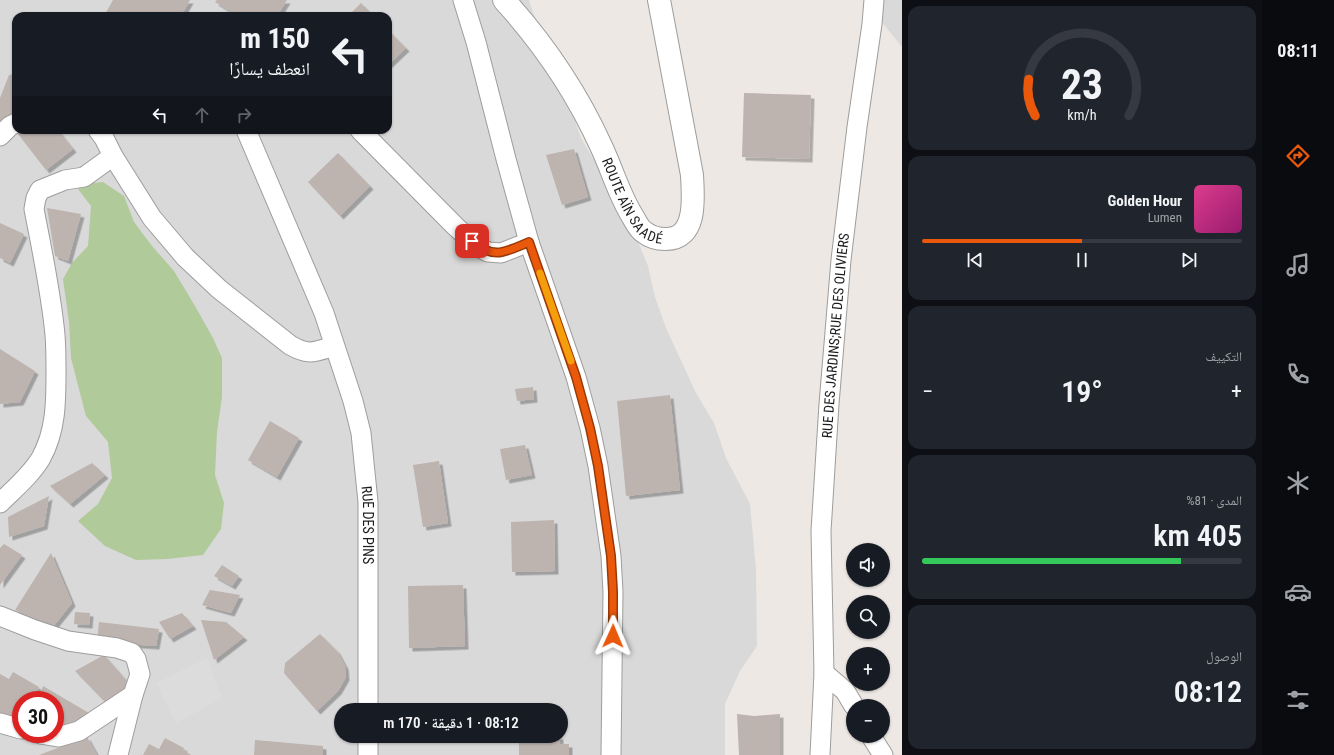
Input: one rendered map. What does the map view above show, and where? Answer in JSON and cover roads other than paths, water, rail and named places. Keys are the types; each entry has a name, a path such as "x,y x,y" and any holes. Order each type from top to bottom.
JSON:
{"street":[{"path":"463,0 476,42 529,242 576,377 590,428 602,489 611,556 613,592 611,755"},
{"name":"ROUTE AÏN SAADÉ","path":"504,0 552,59 581,106 601,146 627,208 635,220 643,231 653,237 674,239 680,236 689,224 693,205 692,175 659,0"},
{"name":"RUE DES JARDINS;RUE DES OLIVIERS","path":"820,755 824,673 821,531 829,412 841,260 874,0"},
{"path":"0,136 12,125"},
{"path":"101,134 152,218 185,257 219,289 296,349 312,352 334,346"},
{"name":"RUE DES PINS","path":"248,134 320,304 361,433 368,502 368,703"},
{"path":"364,134 455,226 483,250 501,253 529,242"},
{"path":"0,503 39,461 49,438 55,414 55,336 50,293 34,209 36,198 40,190 65,180 84,177 113,156"},
{"path":"0,616 53,637 68,641 117,648 132,654 136,659 140,674 133,695 118,755"},
{"path":"824,673 842,688 849,699"},
{"path":"64,735 79,731 133,695"},
{"path":"0,723 12,726"},
{"path":"368,743 368,755"},
{"path":"875,743 882,755"}]}
